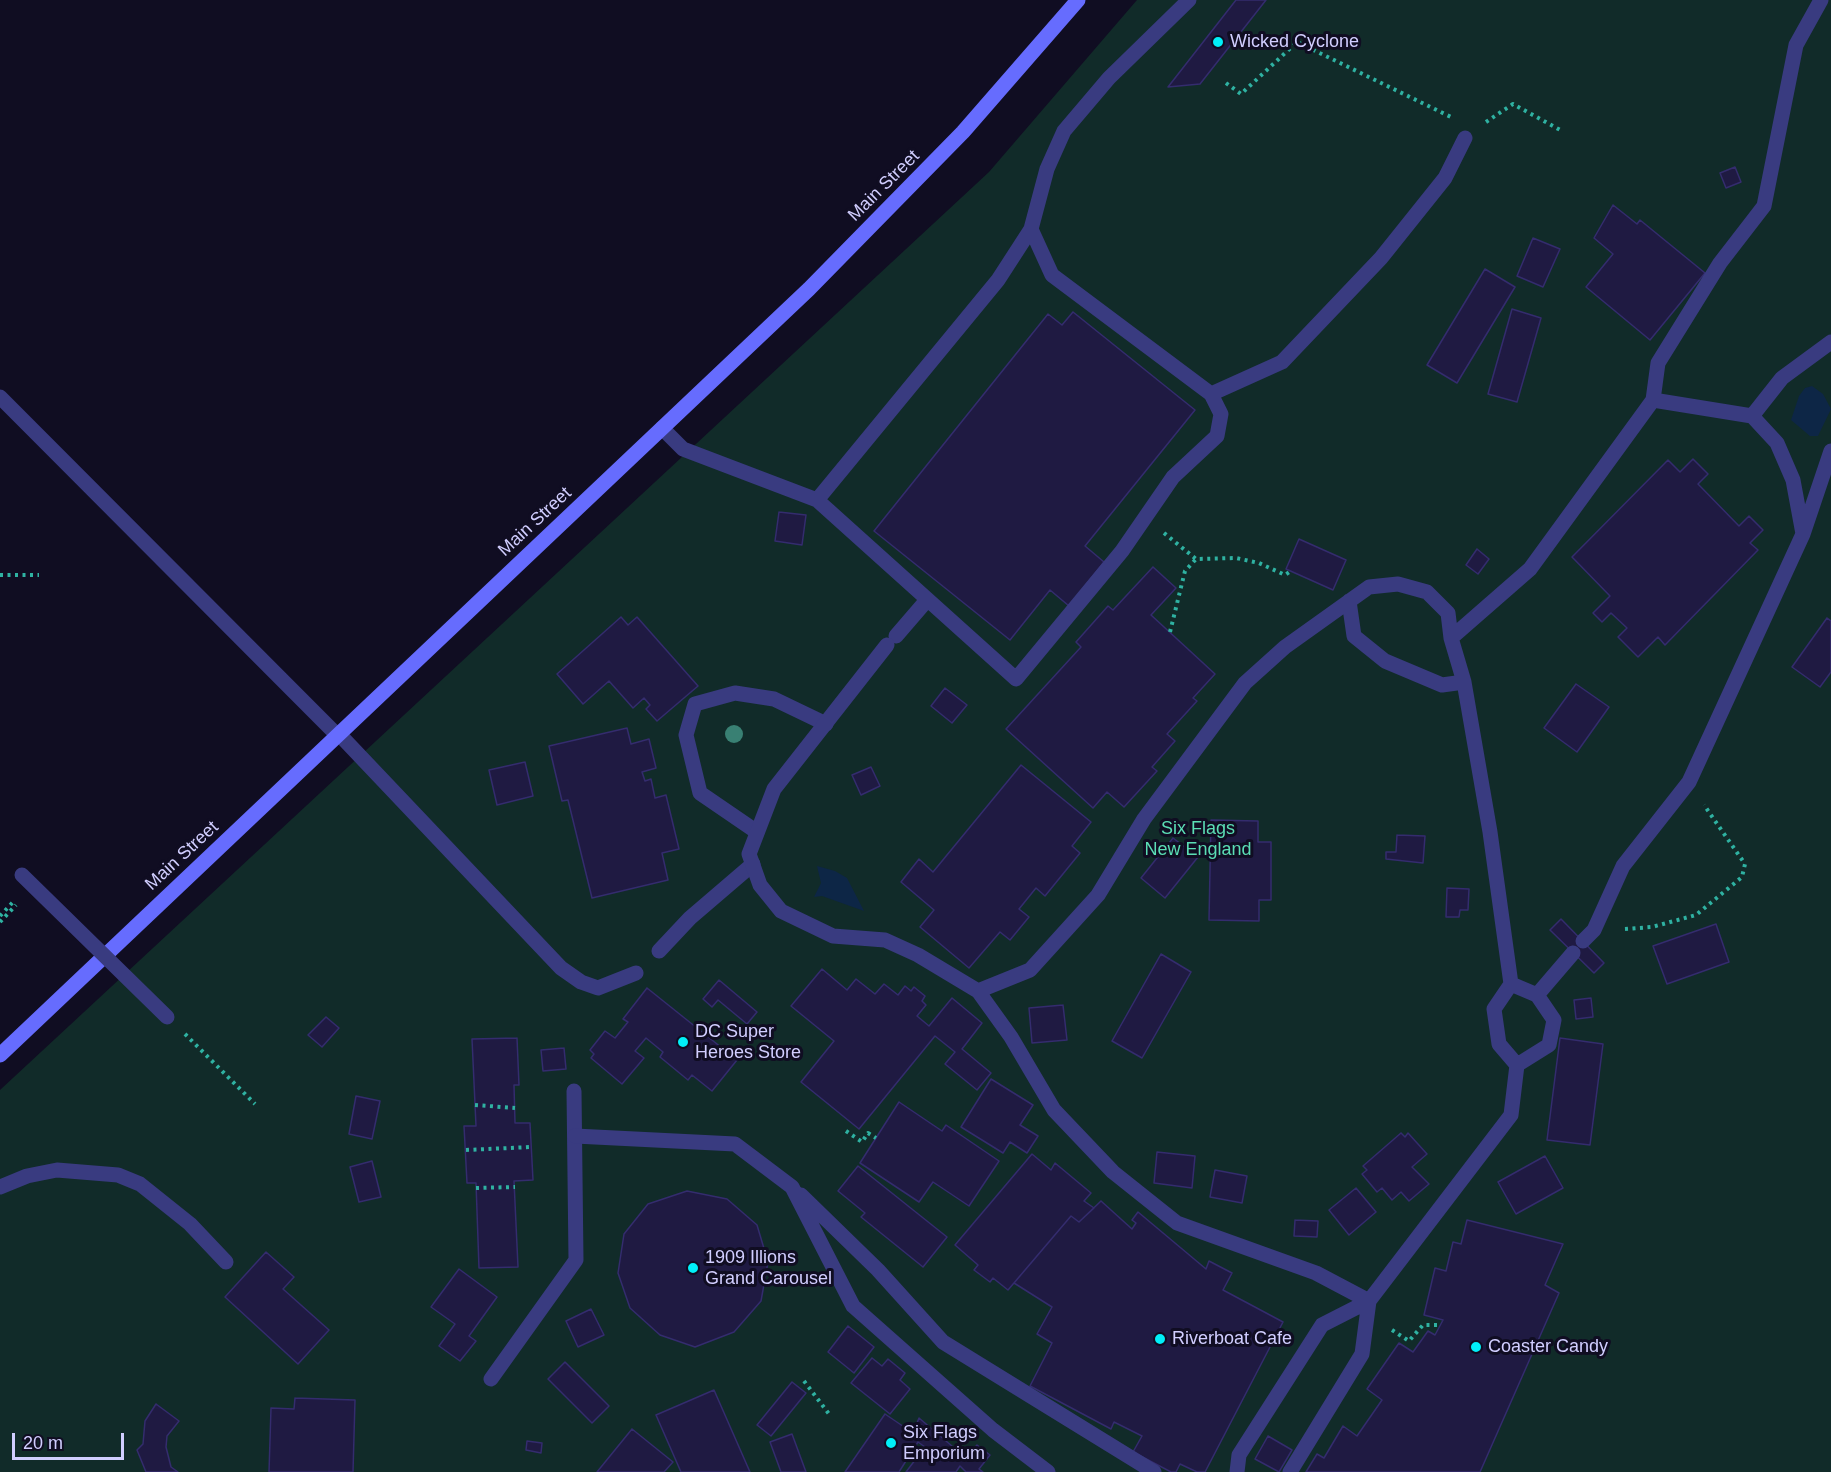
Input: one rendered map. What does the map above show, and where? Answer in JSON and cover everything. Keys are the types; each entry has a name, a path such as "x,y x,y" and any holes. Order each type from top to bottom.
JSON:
{"main road":[{"name":"Main Street","path":"0,1055 662,428 912,186 1009,81 1078,0"}],"street":[{"path":"818,501 998,280 1031,230 1047,169 1064,131 1109,78 1190,0"},
{"path":"1451,638 1530,568 1653,400 1658,363 1720,263 1764,206 1796,45 1821,0"},
{"path":"1211,394 1282,362 1381,258 1445,178 1471,134"},
{"path":"662,428 683,449 818,501 1016,680 1122,551 1173,477 1217,436 1221,414 1211,394 1052,275 1031,230"},
{"path":"1752,416 1782,378 1829,344 1831,360"},
{"path":"0,397 338,735 561,968 581,982 598,988 636,973"},
{"path":"1653,400 1752,416 1777,443 1793,480 1803,534"},
{"path":"1538,994 1583,941 1623,866 1689,782 1803,534 1831,451"},
{"path":"978,990 1030,970 1098,895 1144,819 1245,683 1285,647 1369,587 1398,584 1427,592 1448,613 1451,638 1464,681 1490,832 1511,984 1494,1009 1499,1044 1517,1065 1511,1115 1369,1301 1322,1325 1239,1455 1237,1472"},
{"path":"927,600 774,789 749,854 760,885 781,911 832,936 885,940 918,955 978,990 1011,1036 1054,1110 1113,1172 1177,1223 1316,1273 1369,1301"},
{"path":"1349,601 1354,636 1385,661 1442,685 1464,681"},
{"path":"758,832 700,793 686,735 695,704 735,693 774,699 826,724"},
{"path":"659,951 690,918 753,864"},
{"path":"22,875 167,1017"},
{"path":"1511,984 1538,994 1554,1020 1549,1045 1517,1065"},
{"path":"491,1379 576,1260 574,1091"},
{"path":"575,1136 735,1144 792,1187 878,1269 942,1342 1154,1472"},
{"path":"0,1187 27,1176 57,1170 118,1175 148,1191 190,1224 226,1262"},
{"path":"792,1187 853,1306 993,1430 1047,1472"},
{"path":"1290,1472 1362,1354 1369,1301"}],"path":[{"path":"1226,83 1241,94 1297,42 1456,119"},
{"path":"1471,134 1513,104 1563,131"},
{"path":"1163,532 1196,559 1236,558 1259,563 1285,575 1291,571"},
{"path":"1170,632 1185,571 1196,559"},
{"path":"0,575 39,575"},
{"path":"1583,941 1652,927 1696,915 1742,877 1744,864 1689,782"},
{"path":"167,1017 255,1104"},
{"path":"475,1105 515,1108"},
{"path":"846,1131 862,1142 868,1133 876,1138"},
{"path":"466,1150 531,1147"},
{"path":"476,1188 515,1187"},
{"path":"1392,1329 1409,1341 1423,1325 1440,1325"},
{"path":"804,1381 829,1414"}],"green space":[{"name":"Six Flags New England","path":"1137,0 1831,0 1831,1472 0,1472 0,1090 989,172"}],"water":[{"path":"1812,386 1823,394 1831,409 1818,436 1810,436 1791,420 1799,396 1805,388"},
{"path":"817,866 835,871 847,878 864,911 822,896 814,897 821,883"}],"building":[{"name":"Wicked Cyclone","path":"1236,0 1266,0 1200,84 1168,87"},
{"path":"1735,167 1741,182 1726,188 1720,173"},
{"path":"1613,205 1637,224 1640,220 1705,273 1650,340 1586,287 1613,254 1594,238"},
{"path":"1533,238 1560,249 1543,287 1517,276"},
{"path":"1485,269 1515,287 1457,383 1427,365"},
{"path":"1512,309 1541,318 1517,402 1488,394"},
{"path":"1073,312 1195,410 1085,546 1104,562 1069,606 1050,590 1010,640 874,531 1048,314 1062,325"},
{"path":"1693,459 1708,474 1698,484 1739,526 1749,516 1763,530 1750,543 1758,550 1665,645 1658,637 1638,657 1618,637 1627,628 1611,613 1602,622 1593,613 1610,596 1572,557 1668,460 1680,472"},
{"path":"779,512 806,515 802,545 775,541"},
{"path":"1299,539 1346,560 1333,590 1286,569"},
{"path":"1477,549 1489,559 1478,574 1466,565"},
{"path":"1153,567 1176,588 1151,615 1215,674 1193,698 1197,701 1167,734 1175,741 1152,767 1157,771 1124,807 1107,792 1093,808 1006,729 1081,647 1076,642 1108,606 1113,610"},
{"path":"621,617 628,625 637,617 698,686 657,721 646,709 650,705 644,698 633,708 609,681 583,704 557,674"},
{"path":"1827,618 1831,621 1831,672 1820,687 1792,667"},
{"path":"1576,684 1609,707 1577,752 1544,728"},
{"path":"945,688 967,705 952,723 931,706"},
{"path":"627,728 631,744 649,739 656,768 642,772 645,781 651,779 655,798 666,795 679,849 662,853 668,880 592,898 568,800 562,801 549,746"},
{"path":"525,762 533,796 497,805 489,770"},
{"path":"1021,765 1091,822 1072,846 1080,853 1045,896 1036,888 1019,909 1029,917 1010,940 1000,932 969,968 920,927 934,910 901,882 919,859 933,872"},
{"path":"871,767 880,786 861,795 852,775"},
{"path":"1211,820 1258,821 1258,842 1271,842 1271,900 1259,900 1259,921 1209,920"},
{"path":"1397,835 1425,836 1423,863 1386,859 1386,852 1396,852"},
{"path":"1173,838 1198,857 1165,898 1141,878"},
{"path":"1447,888 1469,889 1468,910 1460,910 1459,917 1446,917"},
{"path":"1561,919 1604,963 1594,973 1550,930"},
{"path":"1716,924 1729,962 1667,984 1653,946"},
{"path":"1161,954 1191,972 1142,1058 1112,1041"},
{"path":"822,969 847,990 856,979 875,994 884,984 898,995 905,986 911,991 914,987 925,996 922,1001 926,1005 917,1016 929,1026 952,998 982,1023 962,1049 991,1073 977,1090 945,1064 955,1052 935,1036 859,1129 801,1082 834,1041 791,1006"},
{"path":"719,980 757,1012 747,1024 718,1000 712,1007 703,999"},
{"name":"DC Super Heroes Store","path":"647,988 737,1060 712,1091 692,1075 688,1080 660,1057 663,1052 646,1038 635,1051 644,1058 622,1084 591,1058 594,1054 590,1050 605,1031 615,1038 628,1022 623,1019"},
{"path":"1591,998 1593,1017 1576,1019 1574,1000"},
{"path":"1063,1005 1067,1040 1032,1043 1029,1008"},
{"path":"326,1017 339,1028 322,1047 308,1035"},
{"path":"517,1038 519,1085 514,1085 515,1123 530,1123 533,1180 514,1181 518,1267 479,1268 476,1183 467,1183 464,1126 476,1126 472,1039"},
{"path":"1560,1038 1603,1044 1590,1145 1547,1140"},
{"path":"564,1048 566,1069 543,1071 541,1050"},
{"path":"991,1079 1033,1105 1020,1125 1038,1136 1027,1153 1010,1142 1003,1153 961,1127"},
{"path":"356,1096 380,1101 372,1139 349,1134"},
{"path":"899,1102 942,1131 946,1125 999,1161 969,1206 933,1182 919,1202 860,1163"},
{"path":"1401,1133 1405,1137 1408,1133 1427,1154 1412,1167 1429,1184 1409,1201 1401,1192 1392,1200 1382,1188 1377,1192 1362,1174 1367,1170 1363,1166"},
{"path":"1157,1152 1195,1156 1192,1188 1154,1183"},
{"path":"1032,1154 1051,1170 1055,1163 1091,1193 1084,1201 1094,1208 1079,1222 1071,1216 1008,1290 993,1278 990,1282 974,1270 978,1265 955,1245"},
{"path":"1545,1156 1563,1188 1516,1214 1498,1182"},
{"path":"372,1161 381,1197 359,1202 350,1167"},
{"path":"858,1166 947,1237 923,1267 861,1217 865,1213 838,1191"},
{"path":"1215,1170 1247,1176 1242,1203 1210,1197"},
{"path":"1356,1188 1376,1212 1349,1235 1329,1210"},
{"name":"1909 Illions Grand Carousel","path":"687,1191 727,1199 757,1225 768,1262 761,1301 734,1332 695,1347 660,1335 630,1308 618,1273 624,1234 648,1204"},
{"name":"Riverboat Cafe","path":"1101,1201 1132,1229 1136,1223 1132,1220 1138,1212 1206,1269 1209,1261 1232,1273 1223,1290 1283,1322 1205,1472 1197,1472 1180,1464 1176,1472 1171,1472 1133,1452 1142,1436 1114,1422 1111,1429 1030,1386 1052,1343 1037,1334 1052,1307 1014,1283 1071,1216 1079,1222"},
{"path":"1295,1220 1318,1221 1317,1237 1294,1236"},
{"name":"Coaster Candy","path":"1467,1220 1563,1244 1545,1285 1559,1293 1480,1472 1306,1472 1317,1454 1324,1458 1343,1426 1357,1436 1382,1400 1367,1389 1399,1343 1413,1352 1428,1331 1435,1335 1443,1320 1424,1315 1435,1268 1446,1271 1453,1242 1461,1244"},
{"path":"266,1252 294,1277 283,1289 329,1330 298,1364 225,1297"},
{"path":"459,1269 497,1297 469,1336 476,1341 460,1361 439,1346 455,1324 431,1307"},
{"path":"591,1309 604,1335 578,1347 566,1321"},
{"path":"848,1326 874,1347 854,1373 828,1352"},
{"path":"872,1358 882,1366 888,1359 905,1373 900,1380 910,1389 890,1414 851,1383"},
{"path":"565,1362 609,1406 592,1423 548,1379"},
{"path":"792,1382 806,1393 771,1436 757,1425"},
{"path":"714,1390 750,1472 681,1472 656,1415"},
{"path":"295,1398 355,1400 353,1472 269,1472 271,1408 294,1409"},
{"path":"156,1404 179,1421 167,1436 166,1447 171,1467 178,1472 146,1472 137,1450 143,1444 145,1421"},
{"name":"Six Flags Emporium","path":"885,1414 913,1433 919,1418 966,1458 977,1445 990,1455 979,1469 983,1472 966,1472 960,1466 956,1472 906,1472 925,1447 918,1442 899,1472 845,1472"},
{"path":"632,1429 673,1462 664,1472 597,1472"},
{"path":"792,1434 806,1472 781,1472 770,1442"},
{"path":"1268,1436 1292,1450 1279,1472 1255,1459"},
{"path":"527,1441 542,1443 541,1453 526,1450"}],"place":[{"name":"Wicked Cyclone","path":"1218,42"},
{"name":"DC Super Heroes Store","path":"683,1042"},
{"name":"1909 Illions Grand Carousel","path":"693,1268"},
{"name":"Riverboat Cafe","path":"1160,1339"},
{"name":"Coaster Candy","path":"1476,1347"},
{"name":"Six Flags Emporium","path":"891,1443"}]}
